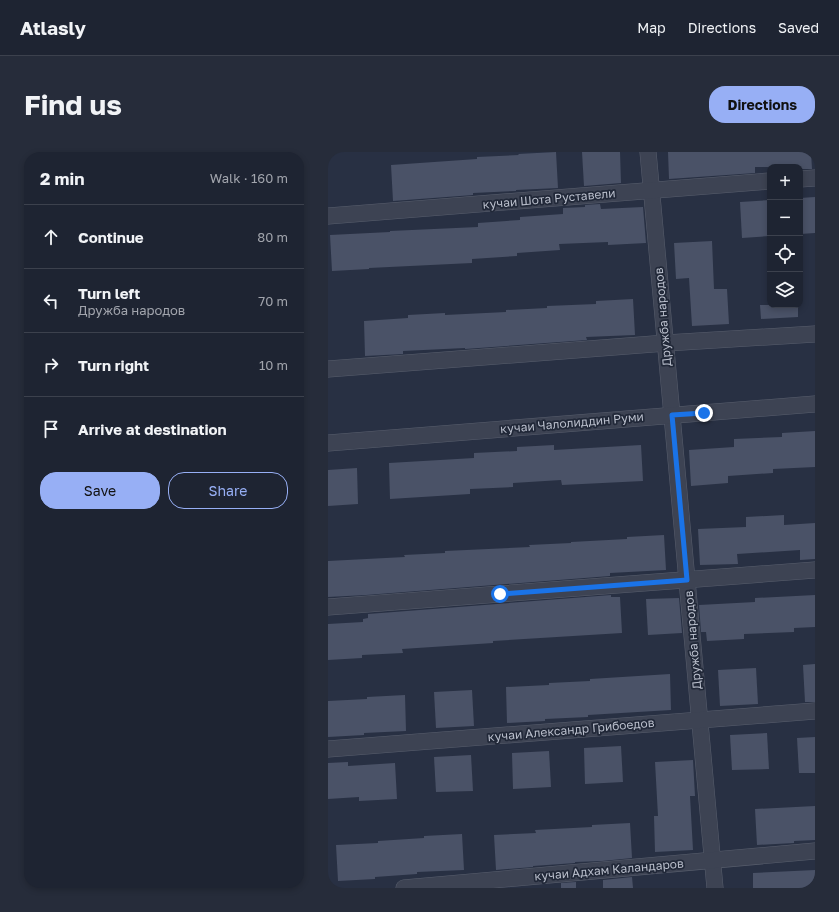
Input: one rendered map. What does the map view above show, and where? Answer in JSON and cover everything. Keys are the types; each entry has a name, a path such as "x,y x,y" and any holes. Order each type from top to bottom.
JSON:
{"street":[{"name":"Дружба народов","path":"648,152 716,888"},
{"path":"803,179 815,178"},
{"name":"кучаи Шота Руставели","path":"328,216 767,182"},
{"path":"328,369 666,343 815,334"},
{"name":"кучаи Чалолиддин Руми","path":"328,442 815,404"},
{"path":"328,607 815,570"},
{"name":"кучаи Александр Грибоедов","path":"328,749 815,711"},
{"name":"кучаи Адхам Каландаров","path":"404,888 815,852"}],"building":[{"path":"556,152 558,188 473,193 473,195 393,201 391,165 477,159 477,157"},
{"path":"582,152 620,152 621,183 584,186"},
{"path":"668,152 811,152 812,169 803,169 803,164 767,164 767,167 755,167 755,173 669,179"},
{"path":"815,197 815,233 803,234 803,198"},
{"path":"767,200 767,236 742,238 740,202"},
{"path":"600,204 601,209 643,207 646,243 608,245 608,242 559,244 560,250 517,253 517,256 472,259 472,263 332,271 330,235 478,227 478,223 520,220 520,217 563,214 563,208 585,207 585,205"},
{"path":"712,241 714,289 727,289 729,324 692,326 689,278 676,279 674,243"},
{"path":"633,299 635,335 586,337 587,340 465,349 403,351 403,354 365,356 364,321 408,318 408,315 506,312 506,310 547,308 547,306 596,304 596,301"},
{"path":"760,305 767,305 767,308 798,308 798,317 761,319"},
{"path":"815,431 815,467 773,469 773,473 728,476 728,483 691,486 689,450 734,447 734,439 782,437 782,433"},
{"path":"554,445 554,450 641,445 643,481 562,485 561,480 513,483 513,487 470,489 470,494 390,499 389,463 474,458 474,453 517,451 517,447"},
{"path":"357,468 358,504 328,506 328,470"},
{"path":"784,515 784,525 815,523 815,559 800,560 800,550 737,554 738,564 700,565 698,529 746,527 746,517"},
{"path":"664,535 666,570 610,573 610,576 328,597 328,561 405,557 404,555 445,553 445,551 530,547 529,545 627,539 627,537"},
{"path":"611,595 611,597 620,597 622,633 493,641 493,643 402,649 403,653 362,655 362,658 328,660 328,624 363,622 363,619 368,618 368,614"},
{"path":"815,595 815,627 794,628 794,632 744,634 744,639 707,641 706,632 701,632 699,605 755,602 755,598"},
{"path":"679,598 682,633 648,635 646,599"},
{"path":"815,664 815,702 805,702 803,665"},
{"path":"756,668 758,704 720,706 718,670"},
{"path":"670,674 671,710 588,715 588,717 507,723 506,687 549,685 549,683 590,681 590,679"},
{"path":"472,690 474,726 436,728 434,692"},
{"path":"405,695 406,731 364,733 364,735 328,737 328,701"},
{"path":"767,733 769,769 732,770 730,735"},
{"path":"815,737 815,773 799,773 797,738"},
{"path":"621,746 623,782 585,784 584,748"},
{"path":"549,751 551,787 513,789 512,753"},
{"path":"471,755 473,791 436,792 434,757"},
{"path":"693,760 695,796 690,796 693,850 655,852 654,816 658,816 655,762"},
{"path":"348,762 348,766 395,763 397,799 359,801 359,797 328,799 328,763"},
{"path":"815,806 815,840 757,845 755,809"},
{"path":"630,823 632,858 496,870 494,835 536,833 535,830"},
{"path":"462,834 464,870 417,872 417,874 375,877 375,879 338,881 336,845 378,843 378,841 424,838 424,836"},
{"path":"815,870 815,888 753,888 753,873"},
{"path":"632,877 633,888 603,888 603,880"},
{"path":"576,882 576,888 561,888 561,883"}],"route":[{"path":"500,594 687,580 672,415 704,413"}]}
